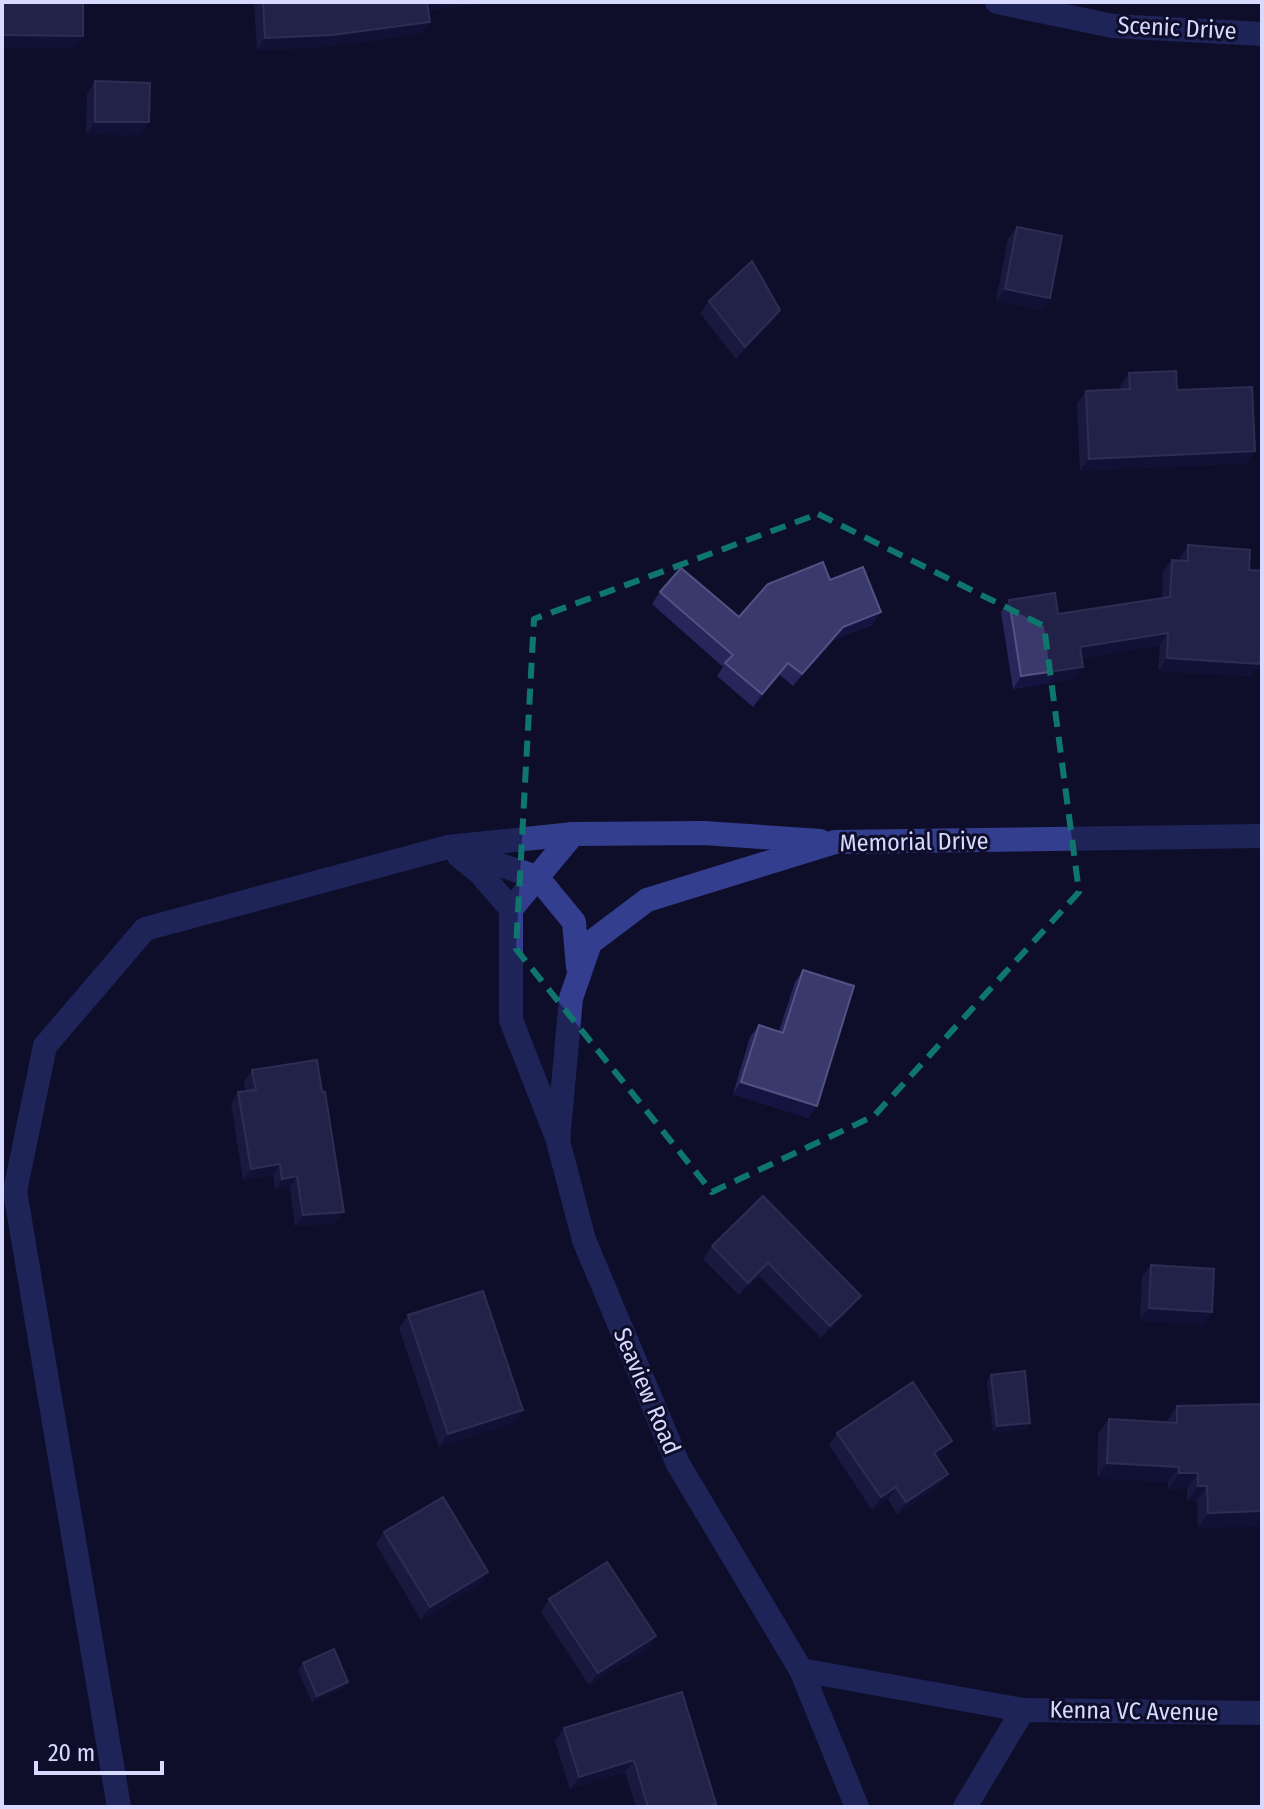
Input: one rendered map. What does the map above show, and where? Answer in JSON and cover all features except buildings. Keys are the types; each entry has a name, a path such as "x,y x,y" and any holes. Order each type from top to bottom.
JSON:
{"street":[{"name":"Scenic Drive","path":"997,2 1113,26 1262,34"},
{"path":"119,1807 15,1191 45,1046 145,929 448,847 573,834 704,833 835,842"},
{"path":"558,1141 511,1020 511,909 573,834"},
{"name":"Memorial Drive","path":"590,943 647,900 835,842 1262,836"},
{"path":"448,847 537,877 574,922 579,975"},
{"path":"448,847 480,873 511,909"},
{"name":"Seaview Road","path":"590,943 571,998 558,1141 584,1240 678,1464 801,1670 857,1807"},
{"path":"801,1670 1023,1710"},
{"name":"Kenna VC Avenue","path":"965,1807 1023,1710 1262,1713"}],"highlighted area":[{"path":"818,514 1044,626 1079,892 874,1116 712,1192 516,949 534,619"}]}
